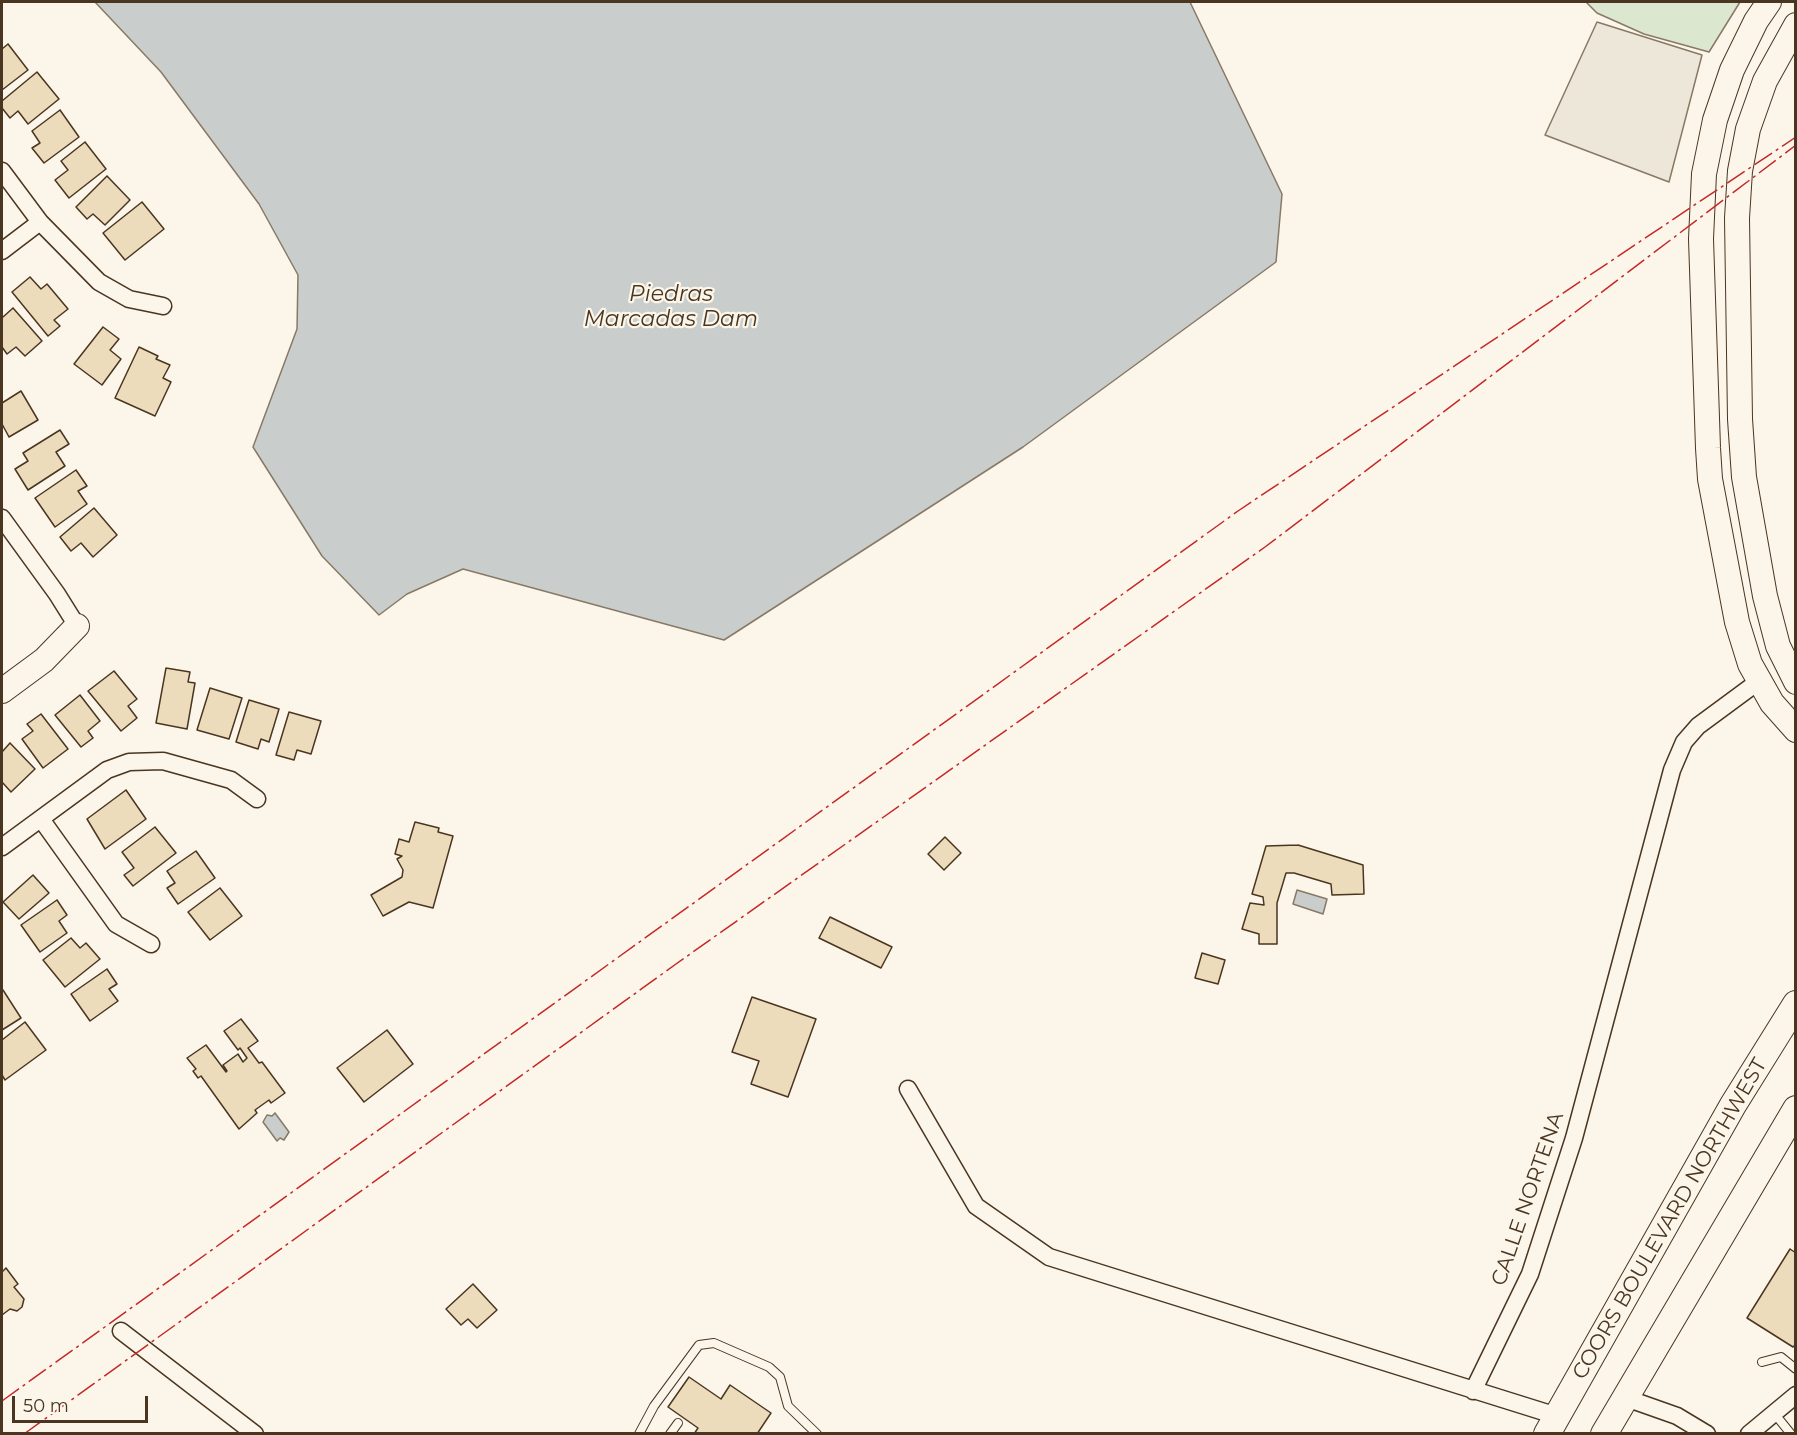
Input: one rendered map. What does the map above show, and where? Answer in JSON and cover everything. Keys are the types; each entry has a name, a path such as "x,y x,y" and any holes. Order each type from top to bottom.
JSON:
{"main road":[{"name":"COORS BOULEVARD NORTHWEST","path":"1552,1425 1733,1105 1796,1005"},
{"path":"1604,1434 1796,1108"}],"street":[{"path":"1769,2 1756,21 1732,70 1715,120 1704,174 1701,239 1710,479 1737,622 1750,664 1772,703 1796,730"},
{"path":"1796,25 1765,81 1748,129 1740,171 1737,218 1740,419 1744,477 1765,596 1778,646 1796,682"},
{"path":"2,171 40,222 99,282 129,298 164,306"},
{"path":"2,251 40,222"},
{"path":"2,691 44,660 76,626 57,594 3,526"},
{"name":"CALLE NORTENA","path":"1473,1391 1530,1274 1570,1149 1676,761 1684,742 1698,726 1760,681"},
{"path":"2,847 107,770 129,762 164,761 231,780 257,799"},
{"path":"41,819 116,924 151,944"},
{"path":"908,1089 976,1206 1049,1257 1473,1391 1552,1425"},
{"path":"121,1331 255,1434"},
{"path":"1749,1434 1796,1395"},
{"path":"1626,1398 1677,1416 1707,1434"}],"lane":[{"path":"639,1434 654,1406 699,1345 714,1343 769,1367 780,1377 788,1406 817,1434"},
{"path":"1762,1362 1781,1357 1796,1369"},
{"path":"1774,1413 1791,1434"},
{"path":"670,1434 678,1423"}],"green space":[{"path":"1586,2 1740,2 1709,52 1644,34 1597,13"}],"shaded area":[{"path":"1597,22 1702,55 1669,182 1545,135"}],"water":[{"name":"Piedras Marcadas Dam","path":"95,2 1190,2 1282,194 1276,262 1023,447 724,640 463,569 407,594 379,615 322,556 253,447 297,329 298,275 259,204 161,72"},
{"path":"1297,890 1327,899 1323,914 1293,904"},
{"path":"275,1113 289,1132 284,1140 280,1138 277,1141 263,1122 267,1115 272,1116"}],"building":[{"path":"8,44 28,70 2,90 2,49"},
{"path":"37,72 59,99 28,124 18,111 10,118 2,108 2,101"},
{"path":"60,110 79,137 44,163 32,148 40,143 32,131"},
{"path":"85,142 106,169 69,198 55,180 68,170 61,161"},
{"path":"107,176 130,200 105,225 93,214 87,219 76,207"},
{"path":"142,202 164,229 125,260 103,233"},
{"path":"30,277 41,289 47,284 68,309 54,320 60,326 48,336 12,292"},
{"path":"13,308 42,341 25,356 16,347 7,354 2,347 2,315 3,317"},
{"path":"103,327 119,339 110,350 121,359 102,385 74,364"},
{"path":"139,347 158,356 156,359 170,365 163,378 171,382 155,416 115,398"},
{"path":"21,391 38,420 9,437 2,424 2,403"},
{"path":"60,430 69,444 56,452 65,466 28,490 15,469 28,461 23,453"},
{"path":"76,470 87,486 78,491 87,504 55,527 35,498"},
{"path":"94,508 117,535 93,557 81,543 71,551 60,537"},
{"path":"166,668 190,672 188,682 195,683 187,729 156,723"},
{"path":"114,671 137,699 128,706 137,718 121,731 88,691"},
{"path":"210,688 242,698 229,739 197,730"},
{"path":"80,695 100,721 88,731 93,738 81,747 55,715"},
{"path":"249,700 279,709 269,742 261,739 258,749 236,742"},
{"path":"289,712 321,721 311,754 297,750 294,760 276,755"},
{"path":"41,714 68,749 43,768 22,739 33,731 27,724"},
{"path":"10,743 35,769 11,792 2,782 2,752"},
{"path":"126,790 146,819 105,849 87,819"},
{"path":"415,822 439,828 438,832 453,836 433,908 409,902 383,916 371,895 402,877 403,870 397,859 402,856 395,854 399,839 409,842"},
{"path":"155,827 176,853 133,886 124,875 134,868 122,852"},
{"path":"945,837 961,853 944,870 928,854"},
{"path":"1298,845 1363,865 1364,894 1332,895 1331,884 1294,873 1286,873 1277,903 1277,944 1259,944 1259,934 1242,929 1250,903 1264,905 1263,897 1252,894 1266,846"},
{"path":"196,851 215,878 178,904 167,888 175,883 167,871"},
{"path":"33,875 49,893 19,919 3,902"},
{"path":"220,888 242,916 210,940 188,912"},
{"path":"57,900 67,915 59,921 67,933 40,952 21,925"},
{"path":"830,917 892,947 881,968 819,938"},
{"path":"71,938 80,948 86,943 100,959 65,987 43,960"},
{"path":"1202,953 1225,960 1218,984 1195,978"},
{"path":"107,969 117,984 109,989 118,1001 90,1021 71,994"},
{"path":"2,991 21,1018 2,1030"},
{"path":"752,997 816,1019 788,1097 751,1084 759,1061 732,1052"},
{"path":"241,1019 258,1041 248,1048 259,1063 262,1062 285,1093 255,1110 257,1113 239,1129 201,1076 198,1078 193,1071 196,1069 187,1058 206,1045 226,1072 223,1065 238,1054 243,1062 247,1058 224,1031"},
{"path":"25,1022 46,1050 5,1080 2,1075 2,1040"},
{"path":"387,1030 413,1064 364,1102 337,1068"},
{"path":"1790,1249 1796,1253 1796,1344 1793,1347 1747,1318"},
{"path":"6,1268 18,1284 14,1287 24,1299 22,1307 17,1311 10,1309 2,1315 2,1272"},
{"path":"473,1284 497,1310 477,1328 468,1319 461,1325 446,1309"},
{"path":"689,1377 721,1399 730,1385 771,1413 757,1434 694,1434 698,1428 668,1407"}],"power":[{"path":"2,1401 1238,511 1796,137"},
{"path":"24,1434 676,964 1265,547 1796,145"}]}
